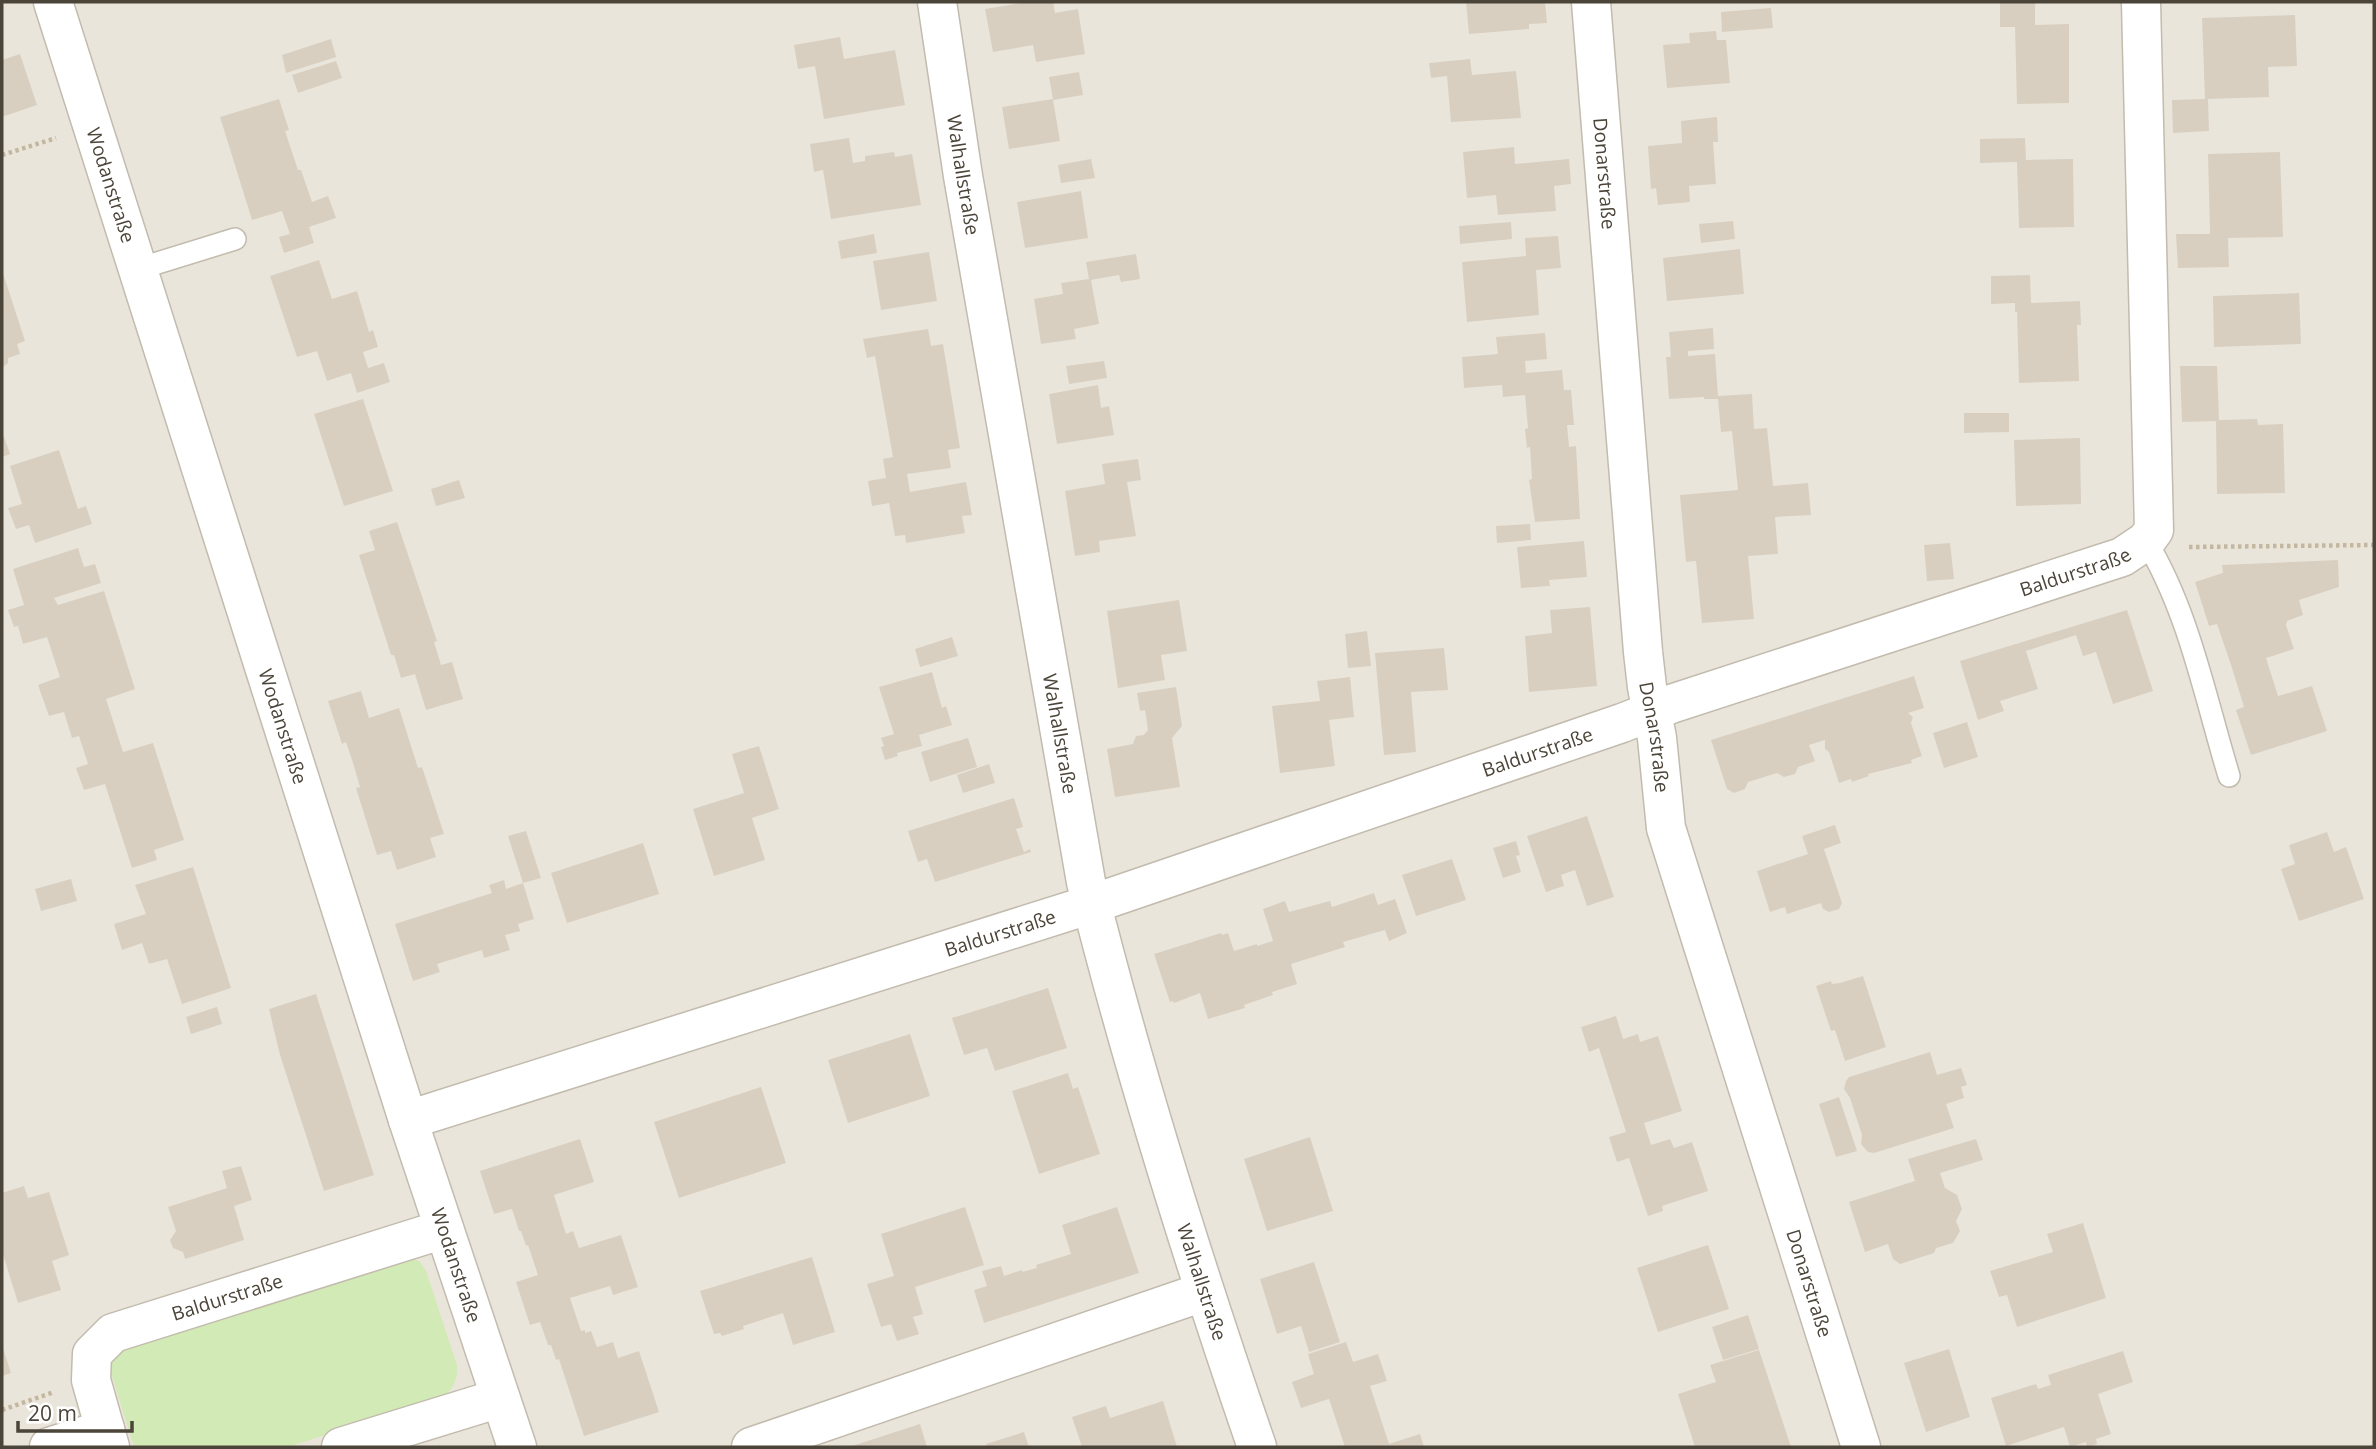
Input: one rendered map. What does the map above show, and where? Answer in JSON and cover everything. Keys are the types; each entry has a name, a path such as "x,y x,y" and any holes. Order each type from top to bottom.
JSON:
{"street":[{"name":"Wodanstraße","path":"53,2 408,1120 517,1447"},
{"name":"Walhallstraße","path":"937,2 963,176 1092,904 1203,1292 1257,1447"},
{"name":"Donarstraße","path":"1591,2 1643,652 1657,738 1666,828 1861,1447"},
{"name":"Baldurstraße","path":"408,1120 1092,904 1671,705 2122,557 2146,541 2154,530 2141,2"},
{"name":"Baldurstraße","path":"49,1447 108,1438 91,1380 92,1354 113,1332 444,1229"},
{"path":"751,1447 1203,1292"},
{"path":"341,1447 500,1398"}],"lane":[{"path":"138,269 235,239"},
{"path":"2146,541 2164,570 2177,601 2229,776"}],"path":[{"path":"2,155 93,126"},
{"path":"2146,541 2176,547 2374,545"},
{"path":"2,1410 91,1380"}],"shaded area":[{"path":"2,2 2374,2 2374,1447 2,1447"}],"green space":[{"path":"411,1257 420,1262 426,1271 457,1365 455,1383 444,1397 288,1447 134,1447 111,1373 110,1362 116,1351"}],"building":[{"path":"1027,2 1053,2 1055,13 1078,9 1085,54 1036,62 1033,45 993,52 985,9"},
{"path":"1466,2 1545,2 1547,23 1529,24 1529,29 1469,34"},
{"path":"2000,2 2035,2 2035,25 2069,24 2069,103 2017,104 2015,27 2000,27"},
{"path":"1771,8 1773,28 1722,32 1721,12"},
{"path":"2295,15 2297,66 2268,67 2269,97 2208,99 2209,131 2173,133 2172,100 2205,99 2202,18"},
{"path":"1716,31 1717,40 1726,40 1730,83 1667,88 1663,45 1690,43 1689,33"},
{"path":"840,37 844,59 895,50 905,105 824,119 815,66 798,69 794,45"},
{"path":"331,39 336,57 286,73 282,55"},
{"path":"20,54 37,105 2,117 2,60"},
{"path":"1470,59 1472,75 1516,71 1521,118 1451,122 1447,76 1431,78 1429,63"},
{"path":"336,61 342,78 298,93 292,75"},
{"path":"1079,72 1083,95 1053,100 1060,141 1009,149 1002,107 1053,99 1049,77"},
{"path":"279,99 289,130 285,131 312,202 328,196 336,218 309,227 314,243 284,253 279,237 290,234 282,211 252,220 220,117"},
{"path":"1717,117 1718,142 1713,142 1716,184 1689,186 1690,202 1658,205 1656,188 1651,189 1648,146 1682,143 1681,121"},
{"path":"849,138 853,163 865,161 865,156 894,152 895,157 912,154 921,205 831,219 823,170 814,172 810,144"},
{"path":"2025,138 2026,160 2073,159 2074,227 2019,228 2017,162 1980,163 1980,139"},
{"path":"1514,147 1515,164 1569,159 1571,184 1554,186 1556,211 1498,215 1496,195 1467,198 1463,152"},
{"path":"2280,152 2283,237 2228,238 2229,267 2178,268 2176,234 2210,234 2208,154"},
{"path":"1091,159 1095,178 1061,183 1058,165"},
{"path":"1081,191 1088,238 1025,248 1017,202"},
{"path":"1733,221 1735,239 1701,243 1699,224"},
{"path":"1511,222 1512,239 1460,244 1459,226"},
{"path":"874,234 877,253 841,259 838,241"},
{"path":"1558,236 1561,268 1536,270 1539,315 1467,322 1462,262 1526,256 1525,238"},
{"path":"1740,249 1744,294 1667,301 1663,258"},
{"path":"929,252 937,301 881,310 873,261"},
{"path":"1136,254 1140,279 1121,282 1119,275 1091,280 1099,324 1074,329 1076,339 1041,344 1034,299 1063,294 1061,283 1089,279 1086,262"},
{"path":"319,260 332,299 357,291 369,332 373,330 378,347 363,352 368,368 384,363 390,382 357,393 351,373 327,381 317,351 297,357 270,276"},
{"path":"2,270 25,341 17,344 20,354 8,358 8,363 2,368"},
{"path":"2030,275 2031,303 2080,301 2081,325 2077,325 2079,381 2019,383 2015,303 1991,304 1991,276"},
{"path":"2299,293 2301,344 2214,347 2213,296"},
{"path":"1713,328 1714,349 1688,351 1688,356 1715,354 1718,396 1752,394 1754,429 1767,428 1773,486 1808,483 1811,515 1775,517 1778,554 1748,556 1754,619 1702,623 1696,561 1686,562 1680,495 1738,490 1732,431 1721,432 1718,399 1669,399 1666,357 1671,357 1669,332"},
{"path":"928,329 931,346 943,344 960,448 948,450 951,468 907,474 910,492 966,482 972,515 962,516 965,533 906,543 905,535 895,536 889,503 872,506 868,481 886,478 883,459 893,457 875,356 867,358 863,339"},
{"path":"1545,333 1547,359 1525,361 1526,373 1562,370 1564,390 1571,390 1574,425 1567,425 1569,447 1576,446 1580,519 1535,522 1529,480 1532,479 1530,447 1527,448 1525,429 1528,428 1525,395 1503,397 1502,385 1464,388 1462,357 1498,354 1496,337"},
{"path":"1104,361 1107,378 1069,384 1066,366"},
{"path":"2180,366 2217,366 2219,420 2257,419 2258,425 2283,424 2285,493 2217,494 2216,421 2182,422"},
{"path":"1098,385 1101,408 1109,406 1114,435 1057,444 1049,394"},
{"path":"363,399 393,491 344,506 314,414"},
{"path":"1964,413 2009,413 2009,432 1964,433"},
{"path":"2,431 10,454 2,457"},
{"path":"2080,438 2081,504 2016,506 2014,440"},
{"path":"59,450 78,509 86,506 92,524 35,543 29,525 16,529 8,508 22,504 10,466"},
{"path":"1138,459 1141,480 1127,482 1136,536 1099,541 1100,552 1075,556 1065,491 1105,484 1102,464"},
{"path":"459,480 465,498 436,506 431,489"},
{"path":"397,522 437,641 434,642 441,665 452,662 463,699 426,710 415,674 401,678 394,655 391,655 359,555 375,550 369,531"},
{"path":"1530,524 1531,540 1497,543 1496,526"},
{"path":"1584,541 1587,577 1549,580 1550,586 1521,588 1517,547"},
{"path":"1950,543 1954,579 1927,581 1924,545"},
{"path":"78,548 84,567 95,564 101,583 54,598 58,605 104,591 135,689 106,699 123,752 153,743 184,840 154,850 157,860 132,868 105,784 84,790 76,768 88,764 79,736 72,738 64,712 49,716 38,685 60,677 47,637 23,644 18,626 14,627 8,610 24,605 13,569"},
{"path":"2338,560 2339,587 2299,600 2303,615 2287,621 2294,649 2266,658 2278,696 2312,686 2327,731 2251,755 2236,710 2244,707 2232,668 2217,624 2209,626 2195,582 2223,573 2222,565"},
{"path":"1179,600 1187,651 1161,655 1165,680 1118,688 1107,611"},
{"path":"1590,607 1597,686 1529,692 1525,636 1552,633 1550,610"},
{"path":"2127,610 2153,691 2113,704 2096,652 2083,656 2076,635 2026,651 2038,689 2000,701 2004,711 1978,720 1960,661"},
{"path":"1367,631 1371,666 1348,668 1345,634"},
{"path":"952,637 958,656 920,667 915,649"},
{"path":"1444,648 1448,690 1411,692 1416,752 1384,755 1375,653"},
{"path":"932,672 942,708 946,706 952,725 919,735 922,746 897,753 898,756 885,760 881,738 894,734 879,687"},
{"path":"1914,676 1924,708 1908,713 1913,717 1911,723 1922,756 1911,760 1912,763 1868,774 1869,776 1852,782 1851,779 1839,783 1829,752 1825,749 1825,740 1809,745 1815,761 1798,767 1795,774 1784,777 1777,773 1748,782 1745,789 1734,793 1727,789 1711,740"},
{"path":"1350,677 1354,717 1329,720 1335,766 1280,773 1272,706 1320,701 1317,681"},
{"path":"1176,687 1182,726 1172,738 1180,787 1115,797 1107,749 1133,744 1136,736 1144,735 1148,730 1145,710 1140,711 1137,693"},
{"path":"361,691 369,718 399,708 418,768 422,767 444,834 430,838 436,857 397,870 391,851 377,855 356,788 360,787 353,763 346,742 342,744 328,701"},
{"path":"1967,722 1978,757 1944,768 1933,733"},
{"path":"968,738 977,767 930,782 921,752"},
{"path":"759,746 779,809 752,818 765,860 714,876 693,809 744,793 732,754"},
{"path":"989,764 995,783 963,793 957,775"},
{"path":"1014,798 1023,827 1016,829 1024,852 1030,849 1031,852 935,882 927,859 918,862 908,831"},
{"path":"1587,816 1614,897 1587,906 1575,870 1561,875 1564,886 1546,892 1527,836"},
{"path":"1835,825 1841,843 1824,849 1842,903 1839,909 1829,912 1823,909 1821,903 1787,914 1785,907 1770,912 1757,871 1808,854 1802,836"},
{"path":"526,831 541,878 523,883 508,836"},
{"path":"2327,832 2334,852 2346,847 2364,899 2299,921 2281,869 2295,864 2289,845"},
{"path":"1516,841 1520,855 1516,856 1521,872 1503,878 1493,848"},
{"path":"643,843 659,894 567,923 551,873"},
{"path":"1452,859 1466,900 1416,916 1402,875"},
{"path":"193,867 231,988 182,1004 167,959 149,964 142,943 122,950 114,924 146,914 135,885"},
{"path":"71,879 77,901 41,911 35,889"},
{"path":"504,880 506,889 523,883 534,919 518,924 520,931 505,935 510,950 484,958 482,950 437,964 440,972 413,981 395,924 492,893 489,885"},
{"path":"1374,893 1378,905 1395,899 1407,933 1389,941 1385,930 1343,942 1345,947 1291,964 1297,984 1272,992 1273,995 1244,1005 1245,1008 1208,1019 1200,993 1174,1003 1170,1002 1154,954 1221,933 1228,933 1234,951 1257,946 1273,941 1263,909 1285,901 1289,912 1330,901 1332,907"},
{"path":"1863,976 1886,1047 1845,1061 1835,1030 1831,1031 1816,986"},
{"path":"1048,988 1067,1048 995,1071 987,1048 964,1055 952,1018"},
{"path":"316,994 374,1175 324,1191 280,1055 269,1009"},
{"path":"217,1007 222,1024 191,1034 186,1017"},
{"path":"1616,1016 1623,1039 1638,1034 1640,1042 1658,1036 1682,1111 1644,1123 1651,1145 1670,1139 1674,1148 1692,1142 1708,1191 1662,1206 1663,1211 1648,1216 1629,1158 1617,1162 1609,1137 1626,1132 1599,1048 1589,1052 1581,1027"},
{"path":"910,1034 930,1096 848,1123 828,1060"},
{"path":"1930,1052 1937,1075 1961,1068 1967,1085 1961,1087 1964,1098 1946,1104 1954,1128 1874,1153 1868,1152 1861,1144 1862,1135 1850,1098 1844,1089 1846,1081 1849,1077"},
{"path":"1068,1073 1073,1089 1078,1087 1100,1154 1039,1174 1012,1091"},
{"path":"761,1087 786,1163 679,1198 654,1122"},
{"path":"1839,1097 1857,1151 1836,1157 1819,1104"},
{"path":"1310,1137 1333,1211 1267,1231 1244,1159"},
{"path":"580,1139 594,1182 554,1195 566,1234 573,1231 579,1248 621,1235 638,1287 613,1295 610,1286 570,1298 581,1331 591,1331 597,1347 613,1342 618,1358 639,1351 659,1412 584,1436 559,1359 556,1360 551,1345 548,1345 540,1322 530,1325 516,1282 538,1275 528,1245 526,1246 519,1231 512,1209 494,1214 480,1171"},
{"path":"1976,1139 1983,1160 1940,1173 1945,1188 1957,1195 1962,1209 1956,1221 1960,1231 1953,1243 1936,1248 1934,1253 1900,1264 1893,1259 1888,1244 1865,1252 1849,1202 1915,1181 1908,1159"},
{"path":"241,1166 252,1200 234,1206 244,1240 185,1259 183,1252 173,1248 170,1240 176,1231 168,1207 227,1188 222,1171"},
{"path":"24,1186 28,1198 49,1192 69,1255 52,1261 61,1290 18,1303 2,1251 2,1193"},
{"path":"965,1207 984,1265 915,1287 923,1314 913,1317 919,1334 897,1341 891,1324 881,1327 867,1284 894,1276 881,1234"},
{"path":"1117,1207 1139,1273 984,1323 974,1290 987,1286 982,1271 1001,1266 1004,1276 1037,1268 1036,1265 1071,1254 1062,1225"},
{"path":"2083,1223 2106,1298 2017,1327 2007,1295 1999,1297 1990,1271 2053,1252 2047,1234"},
{"path":"1708,1245 1729,1309 1658,1332 1637,1268"},
{"path":"812,1257 835,1332 793,1345 783,1313 722,1336 720,1333 714,1334 700,1291"},
{"path":"1314,1262 1340,1342 1309,1352 1301,1326 1277,1334 1260,1279"},
{"path":"1748,1315 1759,1349 1723,1360 1712,1327"},
{"path":"1346,1342 1353,1362 1378,1354 1387,1381 1370,1386 1389,1444 1420,1434 1424,1447 1345,1447 1329,1399 1301,1408 1292,1382 1314,1374 1308,1354"},
{"path":"2,1345 11,1373 2,1376"},
{"path":"1949,1349 1970,1417 1926,1432 1904,1363"},
{"path":"1759,1350 1791,1447 1695,1447 1678,1394 1716,1382 1710,1365"},
{"path":"2123,1351 2133,1382 2098,1394 2111,1434 2096,1439 2097,1444 2087,1447 2086,1442 2070,1447 2064,1427 2006,1446 1991,1398 2036,1384 2038,1389 2051,1385 2048,1375"},
{"path":"1163,1401 1177,1447 1082,1447 1072,1417 1106,1406 1110,1418"},
{"path":"920,1424 927,1447 849,1447"},
{"path":"1024,1432 1029,1447 987,1447 986,1444"}]}
